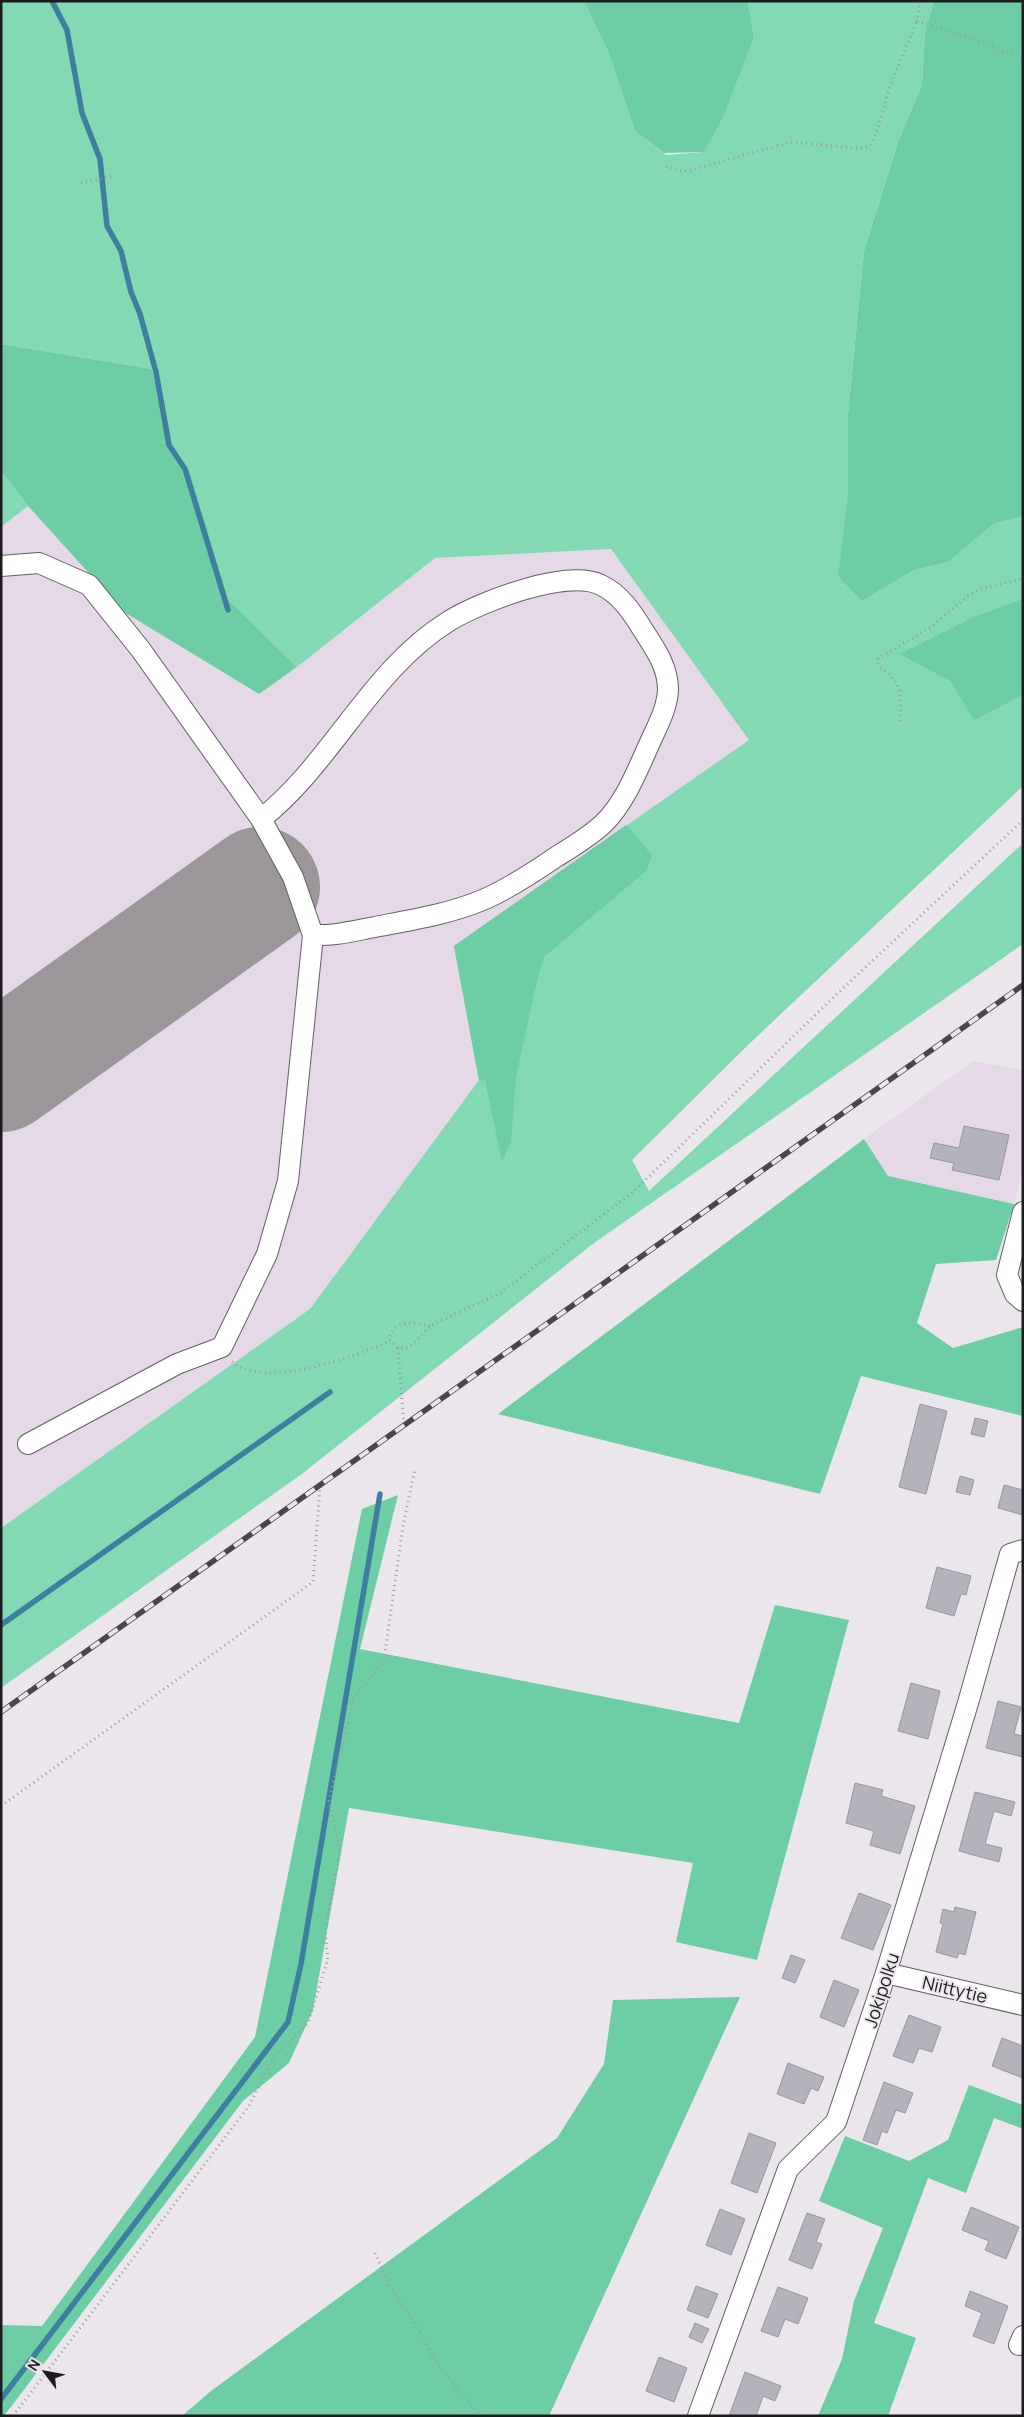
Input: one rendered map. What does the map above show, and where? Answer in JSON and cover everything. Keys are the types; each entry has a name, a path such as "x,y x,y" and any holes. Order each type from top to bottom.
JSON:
{"street":[{"path":"1,566 39,563 89,585 141,650 261,819 293,877 313,935 288,1181 267,1254 222,1347 177,1364 28,1444"},
{"path":"261,819 281,803 306,776 394,664 449,620 487,601 569,580 586,580 600,584 628,607 661,658 667,674 668,693 660,721 641,763 614,811 582,841 537,870 486,898 453,910 335,936 313,935"},
{"path":"1023,1212 1007,1275 1015,1294 1023,1301"},
{"name":"Jokipolku","path":"698,2416 788,2168 836,2122 886,1973 965,1712 1010,1554 1023,1550"},
{"name":"Niittytie","path":"886,1973 1023,2005"}],"path":[{"path":"666,166 679,171 692,170 791,142 853,148 863,148 870,145 880,123 892,80 917,21 920,1"},
{"path":"917,21 983,42 1023,59"},
{"path":"82,183 114,176"},
{"path":"899,721 899,688 895,679 878,665 878,659 931,627 978,590 1023,578"},
{"path":"390,1342 398,1348 406,1348 416,1341 430,1326 500,1293 633,1192 837,994 1023,820"},
{"path":"390,1342 390,1333 397,1326 404,1323 430,1326"},
{"path":"222,1347 233,1363 250,1373 304,1370 390,1342"},
{"path":"398,1348 404,1426"},
{"path":"13,2416 249,2106 273,2058 308,2023 328,1959 325,1930 340,1851 329,1800 353,1699 384,1660 403,1526 415,1469"},
{"path":"1,1806 313,1582 320,1486"},
{"path":"374,2252 390,2286 412,2319 435,2360 480,2416"}],"shaded area":[{"path":"28,506 124,612 258,694 297,667 435,558 611,549 750,740 455,946 479,1080 310,1309 1,1528 1,527"},
{"path":"973,1061 1023,1070 1023,1167 1014,1204 888,1176 864,1139"}],"green space":[{"path":"1,1 584,1 609,54 635,131 666,155 704,152 754,37 748,1 934,1 925,32 922,85 899,139 864,251 848,414 848,495 862,601 914,570 948,562 994,524 1023,516 1023,786 749,1044 632,1160 649,1191 1023,843 1023,944 594,1243 303,1473 1,1688 1,1528 310,1309 479,1080 454,946 749,740 611,549 435,558 297,667 229,600 189,471 169,445 152,369 1,344"},
{"path":"584,1 748,1 754,37 723,117 704,152 664,153 635,131 609,54"},
{"path":"934,1 1023,1 1023,516 994,524 948,562 914,570 862,601 838,576 848,495 848,414 864,251 899,139 922,85 925,32"},
{"path":"1,344 152,369 169,445 189,470 229,600 297,667 259,694 124,612 28,506 1,471"},
{"path":"1,471 28,506 1,527"},
{"path":"1023,599 1023,695 974,720 950,681 900,654 974,617"},
{"path":"626,825 652,855 647,870 544,957 538,976 516,1077 511,1142 502,1162 485,1080 479,1080 454,946"},
{"path":"864,1139 888,1176 1014,1204 996,1260 936,1264 917,1323 953,1348 1023,1327 1023,1416 861,1376 820,1494 498,1414"},
{"path":"398,1495 360,1649 739,1723 775,1605 849,1620 757,1960 676,1942 693,1863 349,1808 313,2010 289,2063 243,2101 4,2416 1,2416 1,2325 42,2326 255,2037 362,1509"},
{"path":"740,1997 549,2416 182,2416 211,2391 557,2138 604,2064 613,2000"},
{"path":"969,2085 1023,2105 1023,2129 994,2118 966,2193 928,2178 874,2323 916,2338 888,2416 818,2416 842,2359 854,2301 883,2228 819,2201 845,2136 909,2161 948,2140"}],"building":[{"path":"964,1126 1009,1135 999,1180 952,1170 954,1163 930,1158 934,1143 959,1148"},
{"path":"920,1404 947,1411 926,1494 899,1487"},
{"path":"975,1418 988,1421 984,1437 971,1434"},
{"path":"960,1476 974,1480 970,1495 956,1492"},
{"path":"1004,1485 1023,1490 1023,1515 998,1508"},
{"path":"937,1567 971,1576 966,1595 961,1594 954,1616 926,1608"},
{"path":"911,1683 940,1691 928,1739 898,1731"},
{"path":"998,1701 1021,1707 1014,1734 1023,1736 1023,1757 986,1748"},
{"path":"855,1783 883,1790 881,1796 915,1806 900,1854 870,1845 874,1831 846,1823"},
{"path":"975,1792 1015,1802 1011,1816 994,1811 985,1844 1002,1848 999,1862 959,1851"},
{"path":"859,1893 891,1905 873,1950 841,1938"},
{"path":"955,1907 976,1912 965,1955 959,1953 957,1958 936,1952 943,1924 940,1923 943,1909 954,1912"},
{"path":"791,1955 805,1960 795,1983 782,1978"},
{"path":"834,1980 859,1990 844,2027 820,2017"},
{"path":"909,2015 941,2027 932,2052 919,2048 913,2063 893,2056"},
{"path":"1002,2038 1023,2046 1023,2078 992,2066"},
{"path":"788,2063 824,2077 818,2091 811,2088 804,2104 777,2094"},
{"path":"884,2082 913,2093 905,2113 896,2110 887,2133 882,2131 877,2145 863,2140"},
{"path":"749,2133 776,2143 757,2193 731,2183"},
{"path":"971,2207 1019,2227 1006,2259 985,2250 989,2241 962,2230"},
{"path":"720,2209 745,2219 731,2255 706,2245"},
{"path":"807,2213 825,2219 816,2242 822,2244 812,2269 789,2260"},
{"path":"696,2286 718,2294 708,2318 687,2310"},
{"path":"778,2287 808,2298 798,2324 785,2319 778,2337 761,2331"},
{"path":"970,2291 1008,2306 994,2344 973,2336 982,2313 965,2306"},
{"path":"695,2323 709,2329 702,2343 689,2337"},
{"path":"659,2357 687,2368 674,2402 646,2391"},
{"path":"745,2372 781,2386 775,2401 763,2396 756,2416 729,2416"}],"waterway":[{"path":"52,1 67,30 82,113 100,159 107,226 121,251 131,292 140,314 156,372 169,445 185,469 228,610"},
{"path":"1,1625 330,1392"},
{"path":"1,2399 288,2022 301,1964 380,1494"}],"runway":[{"path":"1,1072 260,887"}],"railway":[{"path":"1,1712 1023,985"}]}
